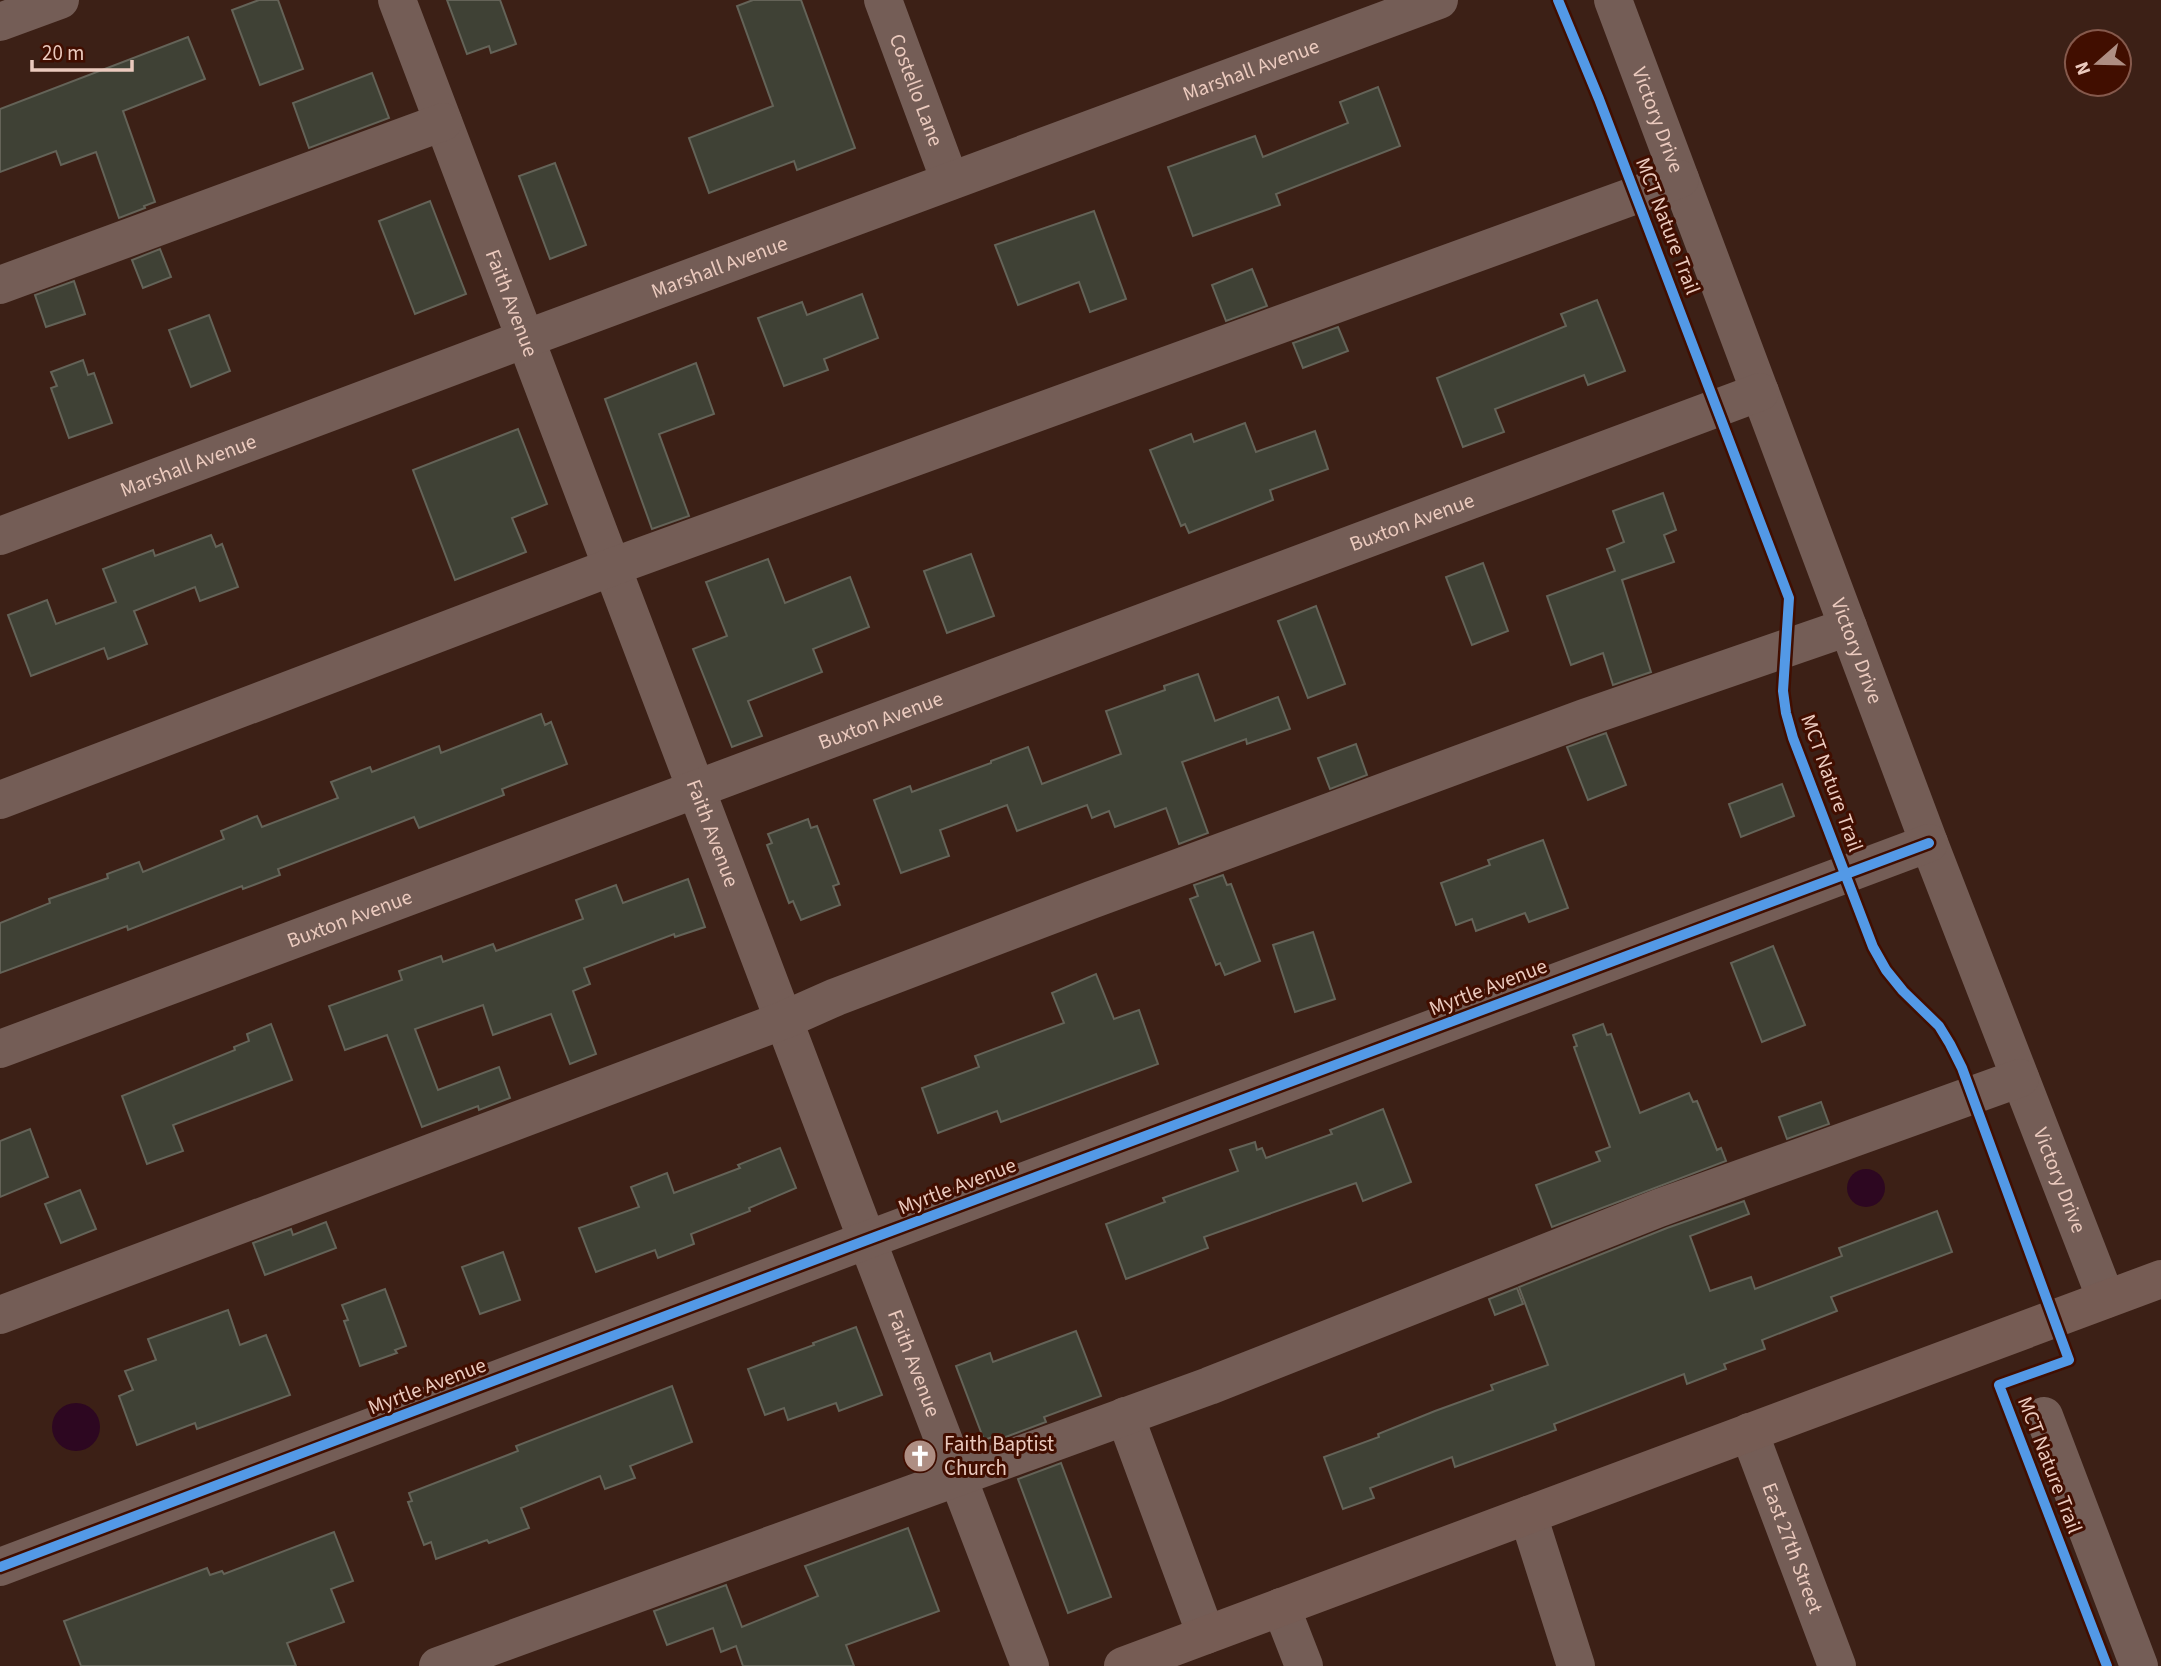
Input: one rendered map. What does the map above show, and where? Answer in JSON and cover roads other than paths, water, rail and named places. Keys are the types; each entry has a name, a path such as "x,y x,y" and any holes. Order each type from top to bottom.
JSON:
{"main road":[{"path":"1123,1666 2161,1279"}],"street":[{"path":"0,22 60,0"},
{"name":"Faith Avenue","path":"397,0 1030,1666"},
{"name":"Costello Lane","path":"883,0 950,181"},
{"name":"Marshall Avenue","path":"0,537 1439,0"},
{"name":"Victory Drive","path":"1613,0 1929,844 2106,1299"},
{"path":"0,285 443,122"},
{"path":"0,800 612,567 1680,179"},
{"name":"Buxton Avenue","path":"0,1049 1760,392"},
{"path":"0,1315 784,1020 836,997 1091,900 1584,718 1848,627"},
{"name":"Myrtle Avenue","path":"0,1567 1929,844"},
{"path":"438,1666 1209,1386 1659,1208 2020,1078"},
{"path":"1125,1416 1206,1635"},
{"path":"2044,1416 2138,1666"},
{"name":"East 27th Street","path":"1749,1432 1837,1666"},
{"path":"1528,1515 1576,1666"},
{"path":"1281,1607 1304,1666"}],"place":[{"name":"Faith Baptist Church","path":"920,1456"}]}
